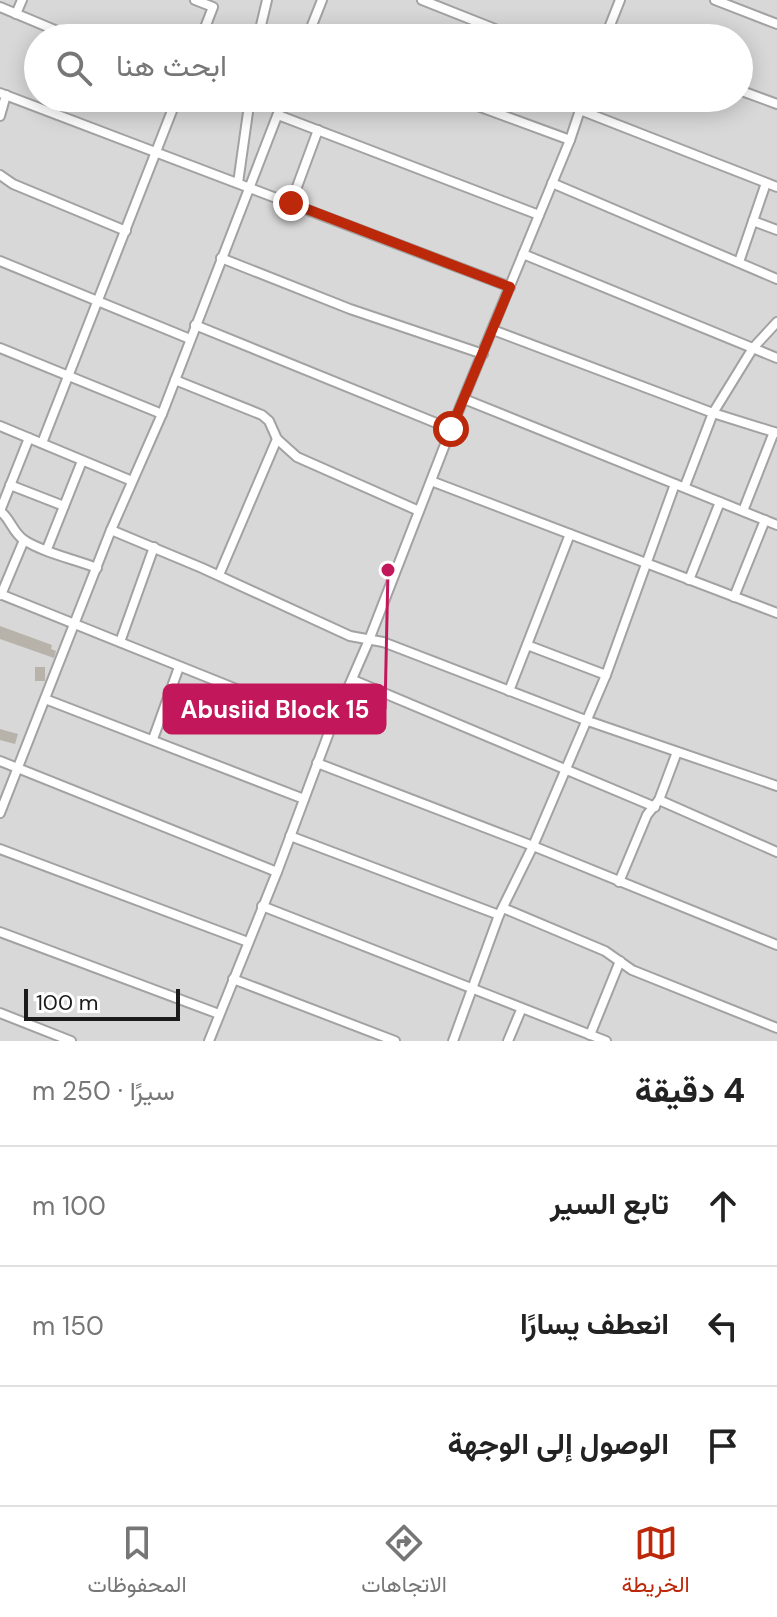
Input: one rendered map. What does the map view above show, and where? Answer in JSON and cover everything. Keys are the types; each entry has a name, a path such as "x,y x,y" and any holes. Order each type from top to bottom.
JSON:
{"street":[{"path":"16,14 22,0"},
{"path":"195,0 214,4 206,24"},
{"path":"261,24 267,0"},
{"path":"313,24 322,0"},
{"path":"422,0 483,24"},
{"path":"611,24 620,0"},
{"path":"715,0 777,24"},
{"path":"0,7 40,24"},
{"path":"0,116 3,94 24,102"},
{"path":"753,95 777,104"},
{"path":"50,112 510,287"},
{"path":"42,443 172,112"},
{"path":"238,183 248,112"},
{"path":"0,813 111,530 162,414 279,112"},
{"path":"494,112 570,140"},
{"path":"209,1041 331,727 353,680 579,112"},
{"path":"585,112 777,187"},
{"path":"278,115 539,215"},
{"path":"291,203 318,130"},
{"path":"0,175 13,184 126,231"},
{"path":"552,183 777,279"},
{"path":"739,262 766,183"},
{"path":"753,221 777,230"},
{"path":"523,254 777,358"},
{"path":"221,258 350,309 483,354"},
{"path":"0,261 190,339"},
{"path":"685,486 713,413 753,348 777,322"},
{"path":"195,325 451,429"},
{"path":"493,330 713,413 775,432 743,511"},
{"path":"0,348 162,414"},
{"path":"175,380 262,415 269,421 277,439 297,457 419,511"},
{"path":"464,399 777,525"},
{"path":"0,426 132,481"},
{"path":"29,438 0,511 8,518 13,531 24,540 97,568"},
{"path":"219,575 277,439"},
{"path":"47,549 82,461"},
{"path":"431,481 777,613"},
{"path":"453,1041 501,912 588,721 675,484"},
{"path":"10,485 64,506"},
{"path":"689,580 720,502"},
{"path":"734,597 765,520"},
{"path":"111,530 219,575 357,639 383,642 588,721 777,786"},
{"path":"509,691 570,534"},
{"path":"24,540 0,595 331,727"},
{"path":"120,642 154,547"},
{"path":"527,645 606,675"},
{"path":"153,739 179,667"},
{"path":"353,680 566,770 777,852"},
{"path":"45,699 304,799"},
{"path":"619,882 647,815 657,804 677,752"},
{"path":"0,761 277,872"},
{"path":"317,763 777,945"},
{"path":"290,836 605,951 632,970 777,1028"},
{"path":"0,849 248,942"},
{"path":"262,906 606,1041"},
{"path":"0,932 219,1014"},
{"path":"590,1035 620,961"},
{"path":"233,979 395,1041"},
{"path":"508,1041 521,1010"},
{"path":"0,1013 71,1041"}],"shaded area":[{"path":"0,0 777,0 777,1041 0,1041"}],"building":[{"path":"0,626 52,645 51,649 56,651 54,658 0,639"},
{"path":"35,667 45,667 45,681 35,681"},
{"path":"0,729 18,734 15,744 0,740"}],"place":[{"name":"Abusiid Block 15","path":"388,570"}],"route":[{"path":"291,203 510,287 451,429"}]}
